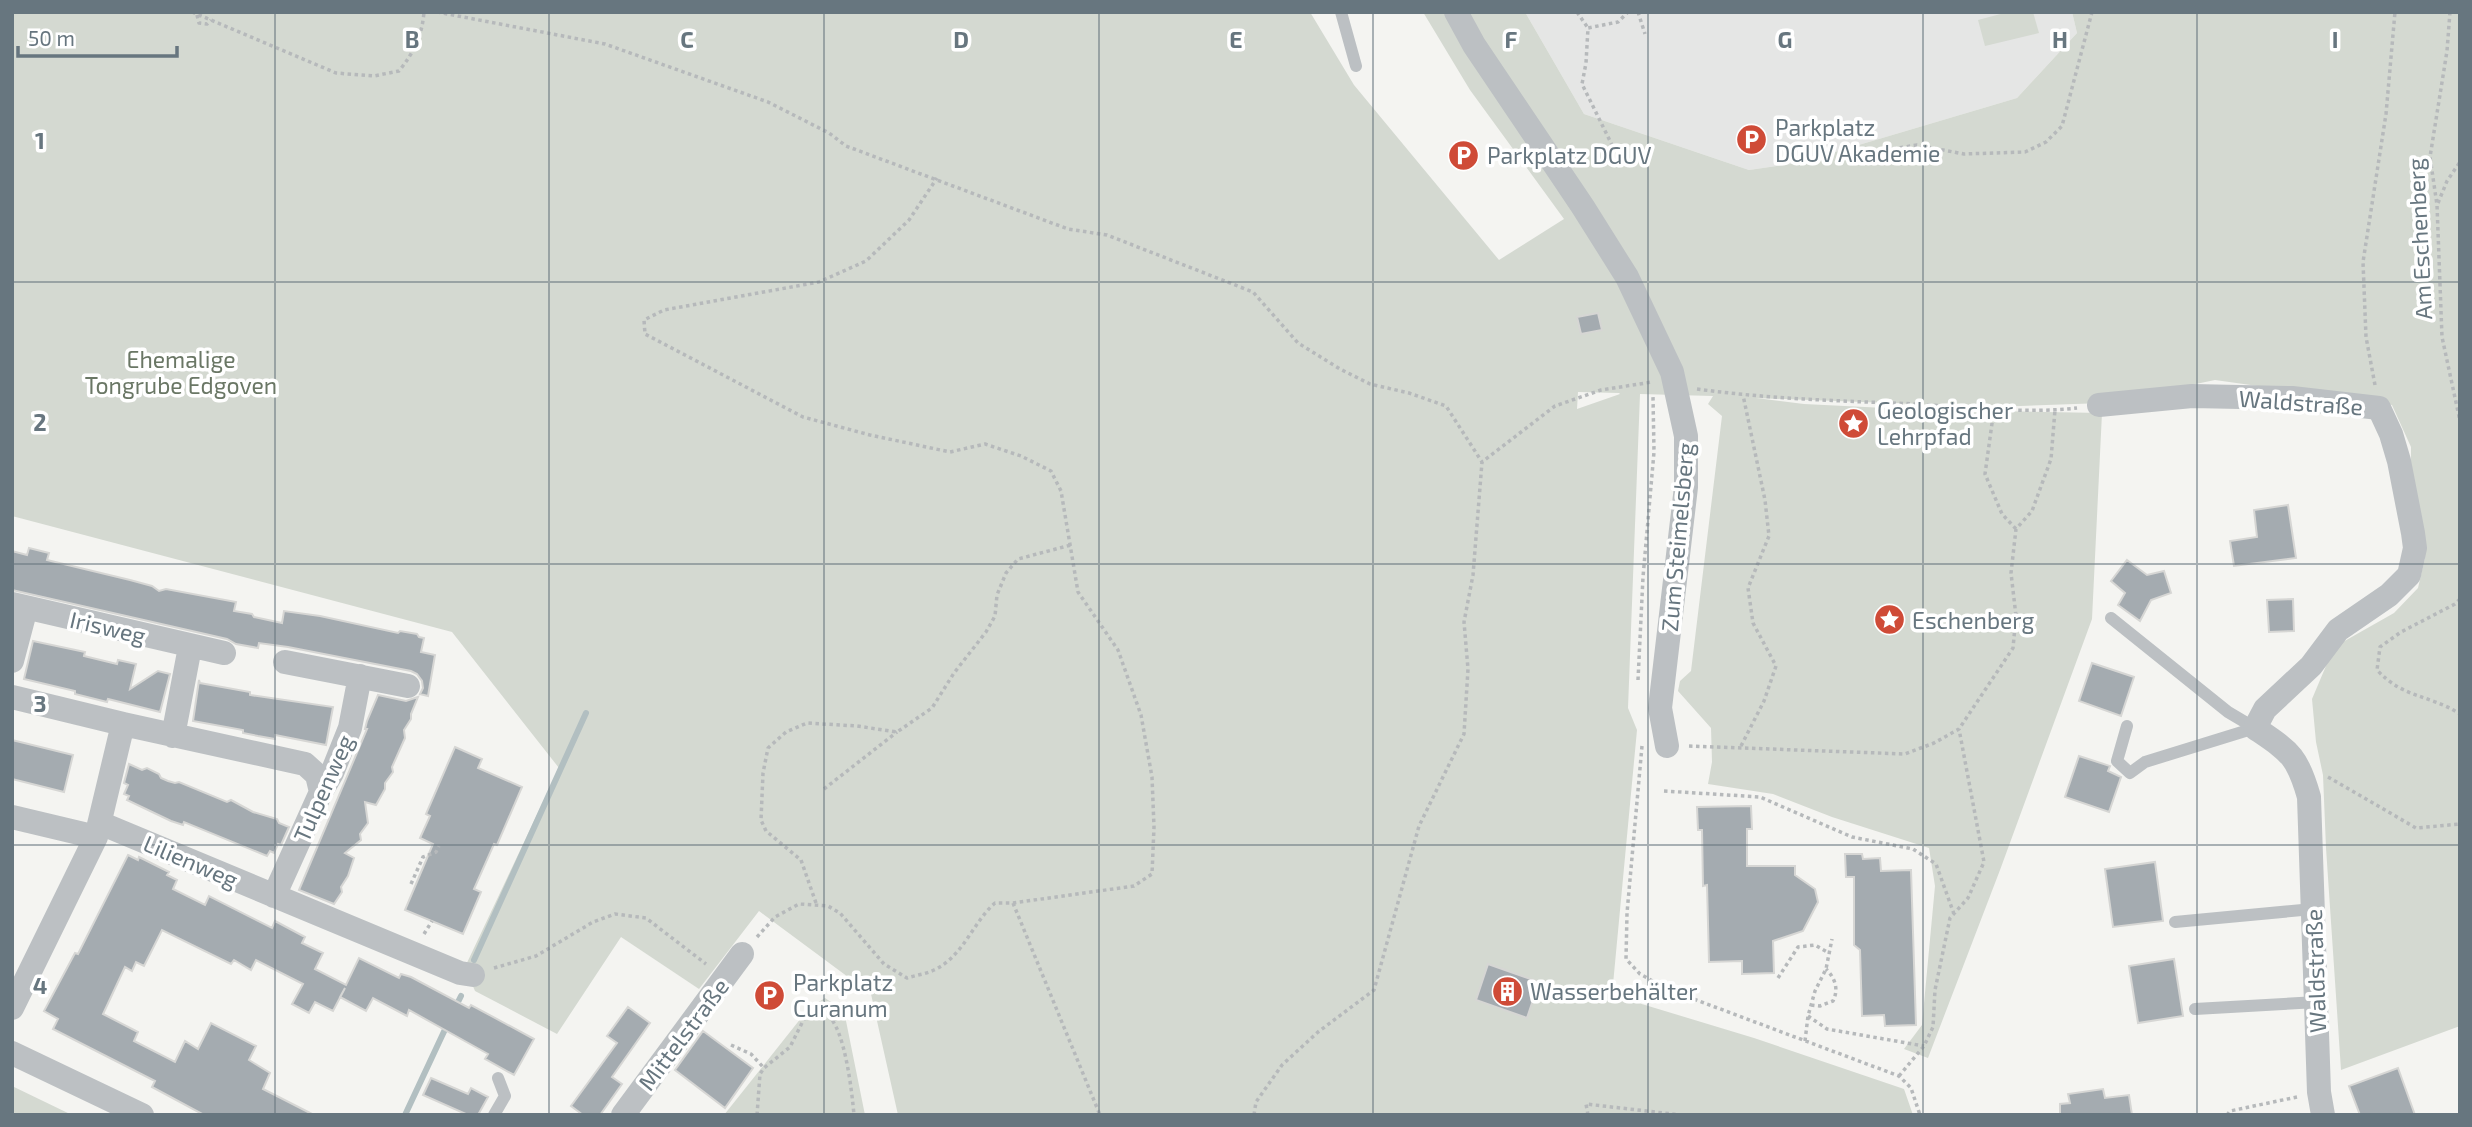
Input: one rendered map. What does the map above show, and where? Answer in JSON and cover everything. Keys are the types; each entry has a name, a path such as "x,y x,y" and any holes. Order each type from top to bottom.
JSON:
{"street":[{"name":"Zum Steimelsberg","path":"1456,12 1474,45 1584,207 1627,277 1674,379 1686,436 1686,487 1660,708 1667,746"},
{"name":"Waldstraße","path":"2099,405 2192,396 2292,398 2379,408 2391,434 2413,533 2414,548 2409,575 2389,595 2338,630 2311,666 2265,709 2255,728 2288,751 2302,773 2309,797 2321,1103"},
{"name":"Irisweg","path":"12,661 19,606 224,653"},
{"path":"173,736 190,647"},
{"path":"285,662 408,686"},
{"name":"Tulpenweg","path":"274,896 351,728 360,676"},
{"path":"12,697 173,736 305,764 317,775 321,792"},
{"path":"12,1008 98,830 123,724"},
{"name":"Lilienweg","path":"12,817 98,830 274,896 466,974"},
{"name":"Mittelstraße","path":"623,1115 742,954"},
{"path":"12,1053 142,1115"}],"lane":[{"path":"1341,12 1356,66"},
{"path":"2111,618 2228,712 2255,728"},
{"path":"2127,726 2116,761 2130,773 2145,762 2255,728"},
{"path":"2175,922 2313,909"},
{"path":"2195,1009 2316,1002"},
{"path":"494,1115 505,1096 498,1078"}],"path":[{"path":"195,13 336,73 374,76 399,71 412,54 422,33 424,12"},
{"path":"437,12 605,44 768,102 829,133 846,146 1068,229 1107,234 1252,292 1298,343 1340,369 1370,384 1409,393 1446,406 1482,462 1473,575 1464,622 1468,669 1464,734 1419,826 1374,990 1318,1032 1282,1065 1256,1102 1254,1115"},
{"path":"1577,12 1588,28 1586,63 1581,84 1613,147 1619,148"},
{"path":"1588,28 1618,22 1628,12"},
{"path":"1638,12 1645,34"},
{"path":"1885,150 1917,145 1964,153 2025,152 2046,142 2062,126 2092,12"},
{"path":"2379,408 2366,337 2363,262 2386,114 2395,12"},
{"name":"Am Eschenberg","path":"2450,12 2447,51 2430,157 2437,205 2442,338 2460,421"},
{"path":"2437,205 2447,181 2460,162"},
{"path":"742,954 775,917 799,904 828,905 840,913 884,964 907,978 937,969 958,951 985,912 995,903 1013,903 1134,886 1152,874 1152,776 1141,715 1118,650 1078,592 1061,491 1051,471 1021,456 985,444 950,452 803,417 645,334 643,320 664,310 819,282 866,261 909,220 937,178"},
{"path":"1482,462 1555,405 1601,390 1674,379 1743,395 1994,409 2055,410 2099,405"},
{"path":"1741,746 1764,701 1776,666 1753,623 1748,588 1769,536 1765,500 1743,395"},
{"path":"1994,409 1985,474 2002,514 2017,529"},
{"path":"1667,746 1741,746 1905,754 1934,743 1959,729 2013,648 2015,616 2011,573 2017,529 2032,511 2050,459 2055,410"},
{"path":"1638,692 1643,577 1654,452 1652,414"},
{"path":"824,789 932,708 954,673 986,632 995,616 997,595 1006,573 1018,559 1071,545"},
{"path":"2460,599 2380,647 2377,670 2391,684 2411,694 2442,702 2460,714"},
{"path":"816,904 801,860 766,831 761,820 763,773 768,748 786,732 807,723 897,732"},
{"path":"1899,1076 1924,1046 1933,1027 1935,990 1950,918 1968,898 1984,862 1959,729"},
{"path":"1643,738 1627,913 1626,959 1640,974 1667,989 1899,1076 1911,1088 1920,1115"},
{"path":"2302,773 2323,775 2416,828 2460,824"},
{"path":"1664,791 1760,797 1852,836 1913,849 1936,864 1954,914"},
{"path":"411,884 423,856 436,852 439,846"},
{"path":"1013,903 1100,1115"},
{"path":"466,974 536,956 593,922 615,914 646,918 725,978"},
{"path":"1805,1041 1808,1016 1815,991 1826,969 1832,939"},
{"path":"1778,978 1798,947 1815,945 1829,953"},
{"path":"1811,1005 1820,1006 1833,1001 1837,993 1835,981 1826,969"},
{"path":"757,1115 760,1074 790,1047 806,1015 820,1012 829,1016 845,1053 854,1115"},
{"path":"1808,1016 1827,1029 1924,1046"},
{"path":"731,1045 751,1054 764,1068"},
{"path":"2227,1115 2230,1111 2321,1103"},
{"path":"1588,1115 1586,1104 1681,1115"}],"shaded area":[{"path":"1525,12 2072,12 2077,33 2017,98 1798,163 1749,170 1584,114"}],"green space":[{"name":"Ehemalige Tongrube Edgoven","path":"12,12 1310,12 1354,85 1499,260 1564,219 1470,90 1423,12 1525,12 1584,114 1749,170 1798,163 2017,98 2077,33 2072,12 2460,12 2460,1026 2341,1070 2323,775 2316,742 2312,699 2334,647 2394,613 2418,588 2425,558 2411,479 2411,447 2392,405 2215,380 2104,403 1993,407 1756,398 1804,404 1926,410 2102,413 2092,619 1928,1058 1904,1049 1922,1025 1935,886 1929,848 1832,817 1773,794 1708,784 1712,762 1711,728 1678,691 1680,681 1691,671 1722,416 1708,404 1713,396 1640,394 1628,708 1637,730 1612,995 1754,1038 1904,1089 1913,1115 898,1115 871,994 759,911 699,989 621,937 557,1034 475,991 465,967 559,768 452,632 12,516","holes":["1578,392 1620,394 1577,409"]},
{"path":"2008,12 2033,12 2039,33 1985,46 1978,20"},
{"path":"825,998 844,1011 865,1115 724,1115 809,1008"},
{"path":"12,1086 72,1115 12,1115"}],"building":[{"path":"1598,313 1602,330 1581,334 1577,317"},
{"path":"2288,505 2296,558 2234,566 2230,541 2257,537 2254,510"},
{"path":"29,548 49,553 47,560 152,586 159,591 166,589 236,602 234,611 252,614 254,617 282,623 284,611 398,633 400,631 417,634 424,638 421,652 435,655 428,696 420,694 422,681 411,671 288,647 259,643 258,648 236,644 227,639 12,590 12,551 27,555"},
{"path":"2127,560 2147,575 2164,571 2171,593 2151,600 2140,621 2118,605 2125,593 2111,581"},
{"path":"2293,599 2294,631 2269,632 2267,600"},
{"path":"33,641 85,652 84,656 117,664 118,660 136,664 130,689 158,671 170,674 160,712 108,699 107,702 24,679"},
{"path":"2092,663 2134,677 2121,716 2079,701"},
{"path":"199,680 200,683 250,692 250,695 333,707 326,745 275,735 275,739 258,736 243,733 243,730 193,721"},
{"path":"378,695 406,701 418,697 385,789 376,805 365,802 368,823 360,834 361,840 345,853 354,858 341,887 342,892 334,904 299,890 367,729 367,721"},
{"path":"12,740 73,755 64,792 12,779"},
{"path":"455,747 482,759 478,768 522,787 474,889 481,892 463,934 405,910 433,844 420,838 430,816 426,814"},
{"path":"2079,756 2110,766 2108,771 2121,777 2109,812 2065,797"},
{"path":"129,764 142,770 147,768 168,781 179,782 227,802 231,800 253,812 277,819 279,823 289,827 281,845 278,844 274,853 270,851 267,856 184,822 183,825 171,821 127,800 129,796 124,794 128,785 124,783"},
{"path":"1751,806 1752,829 1747,829 1747,866 1795,866 1795,875 1815,889 1818,902 1803,931 1773,941 1774,973 1742,974 1742,961 1709,962 1707,885 1703,886 1702,830 1698,830 1697,807"},
{"path":"1845,854 1862,854 1863,859 1880,858 1881,871 1911,870 1916,1025 1885,1026 1884,1015 1862,1016 1860,950 1854,945 1854,877 1846,877"},
{"path":"128,855 138,860 139,857 169,872 167,875 177,880 173,889 205,905 209,896 272,928 275,921 305,937 302,943 323,953 315,969 346,985 359,958 399,978 401,974 411,977 534,1039 514,1075 485,1059 488,1054 409,1010 407,1016 373,998 366,1011 340,997 333,1011 315,1002 309,1013 292,1004 303,984 256,960 251,970 234,960 231,964 162,930 144,966 136,962 132,971 125,967 103,1014 138,1032 134,1041 175,1062 185,1041 198,1049 211,1023 256,1046 249,1060 270,1073 263,1089 314,1115 204,1115 152,1087 155,1081 53,1029 58,1019 44,1011 75,953 78,954"},
{"path":"2155,862 2163,921 2113,927 2105,869"},
{"path":"2174,959 2183,1016 2138,1023 2129,966"},
{"name":"Wasserbehälter","path":"1488,964 1539,982 1527,1018 1476,1000"},
{"path":"628,1007 650,1023 612,1077 622,1084 600,1115 583,1115 571,1106 617,1043 607,1036"},
{"path":"703,1031 753,1068 725,1108 675,1070"},
{"path":"2398,1068 2415,1115 2360,1115 2349,1086"},
{"path":"431,1078 468,1094 471,1088 488,1097 478,1115 468,1115 423,1095"},
{"path":"2103,1089 2105,1098 2129,1095 2132,1115 2060,1115 2060,1104 2070,1103 2068,1094"}],"waterway":[{"path":"474,960 586,713"},
{"path":"454,1010 461,996"},
{"path":"405,1115 448,1023"}],"place":[{"name":"Parkplatz DGUV Akademie","path":"1752,140"},
{"name":"Parkplatz DGUV","path":"1464,155"},
{"name":"Geologischer Lehrpfad","path":"1854,423"},
{"name":"Eschenberg","path":"1889,620"},
{"name":"Wasserbehälter","path":"1507,991"},
{"name":"Parkplatz Curanum","path":"770,995"}]}
